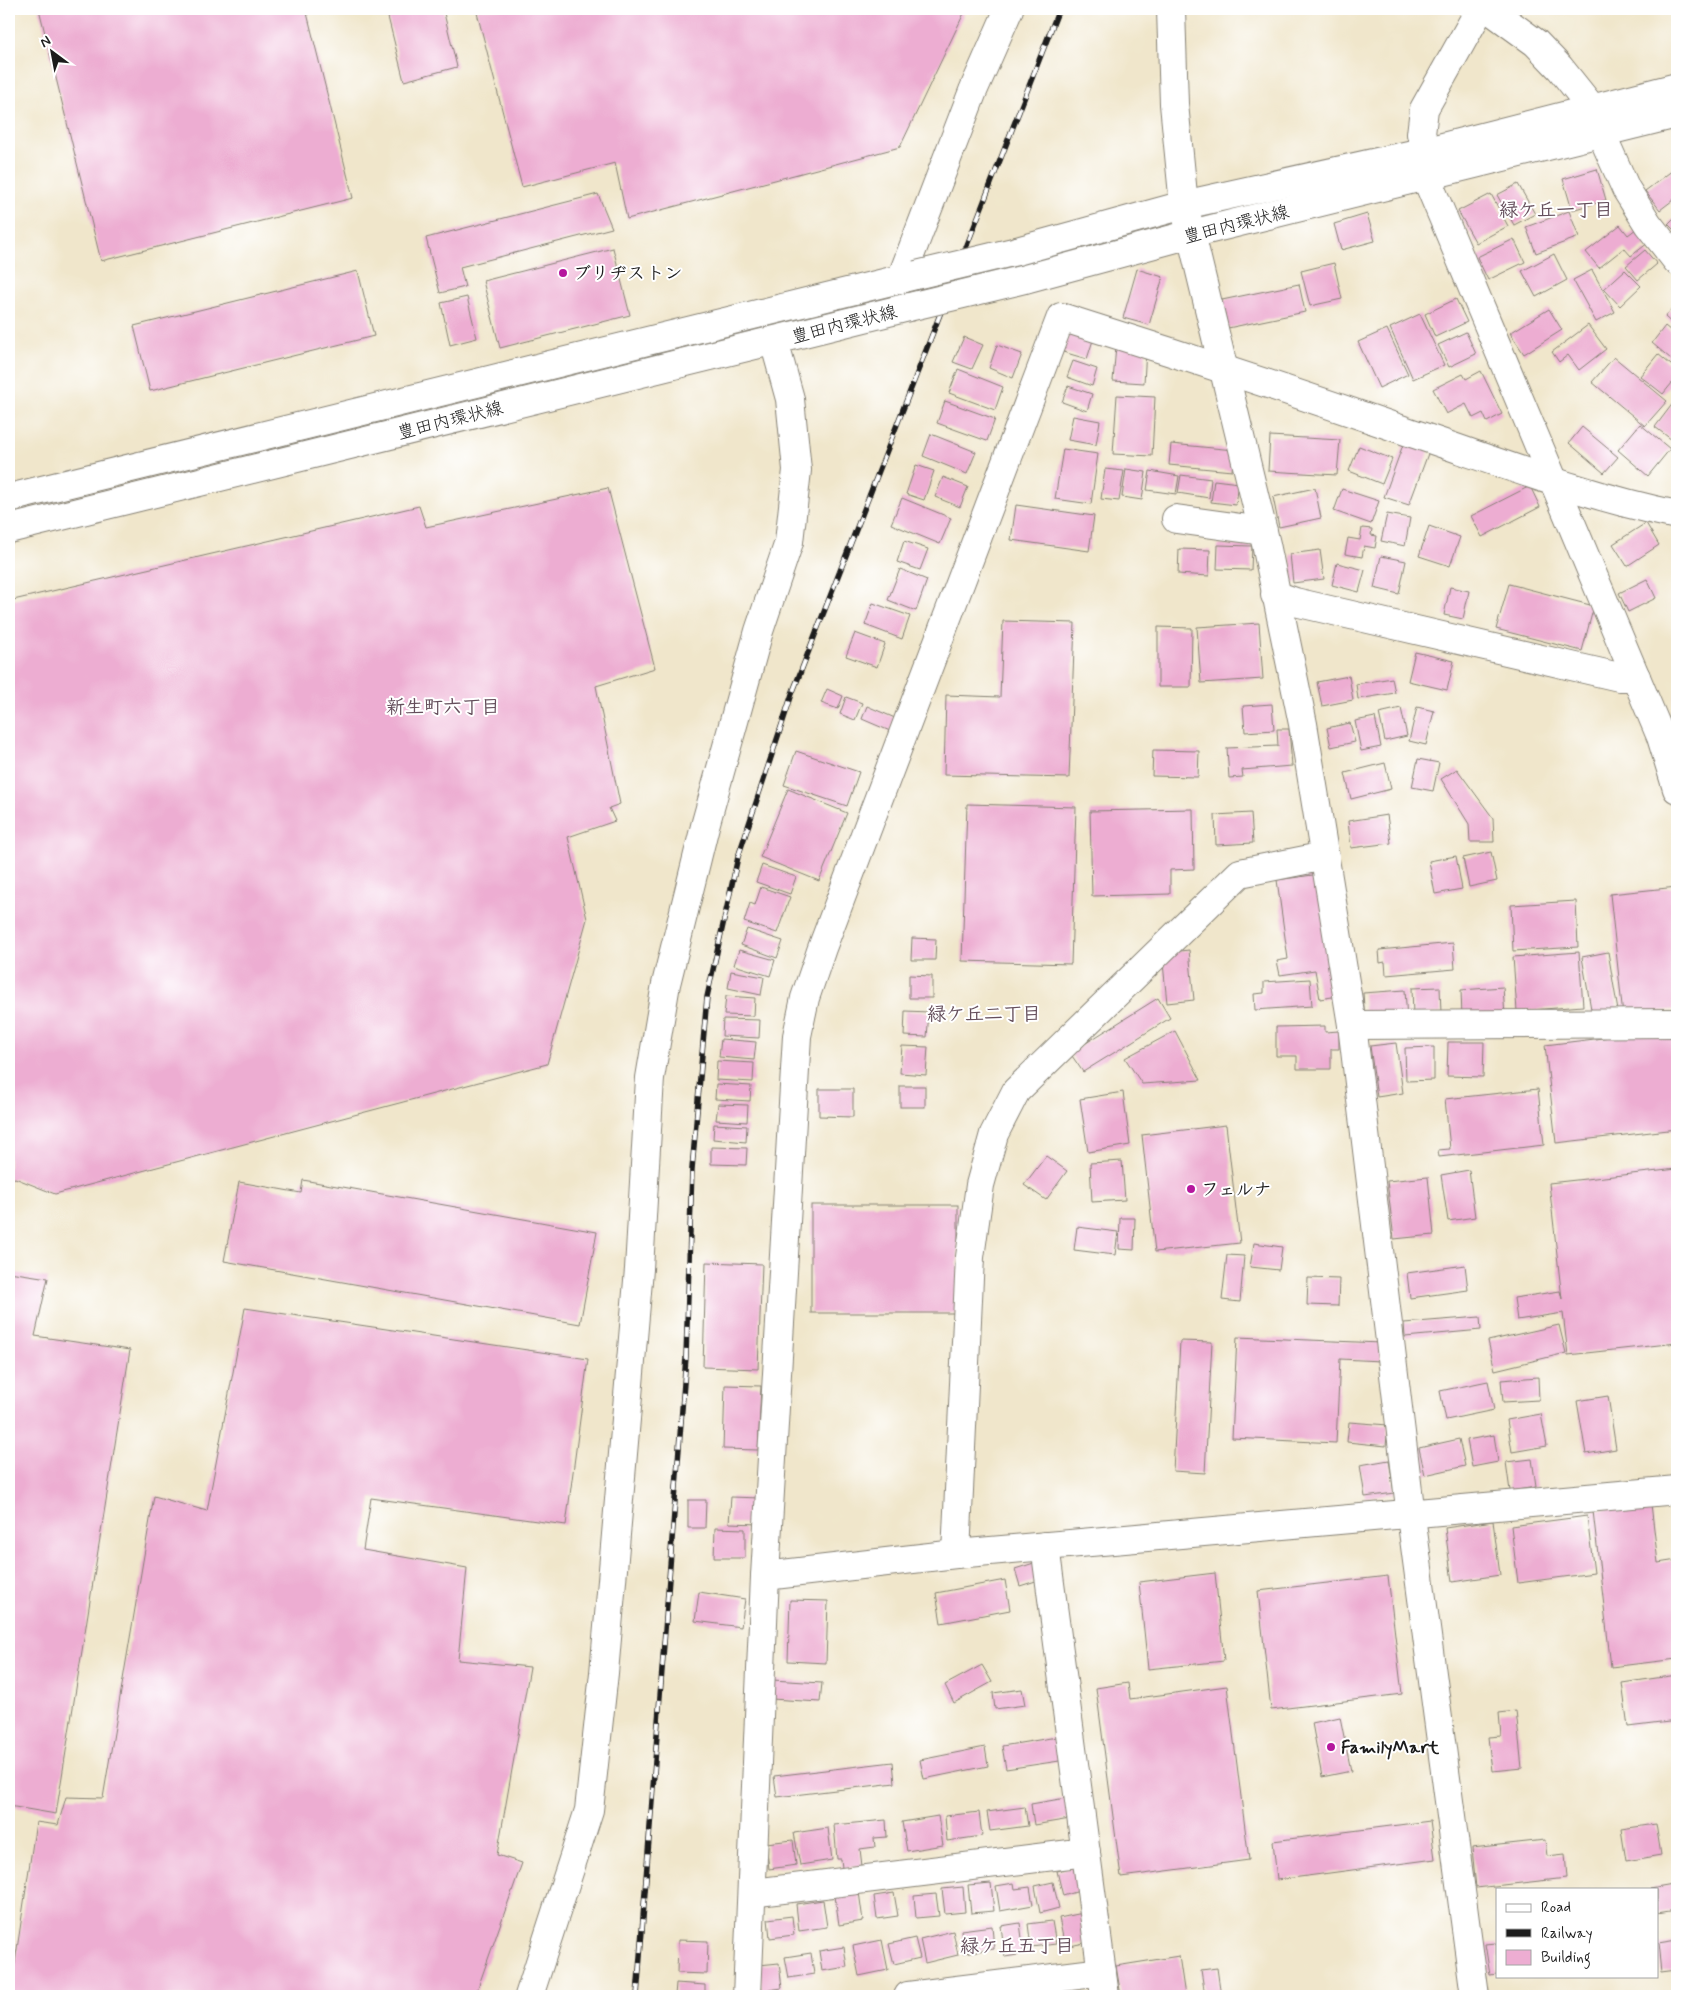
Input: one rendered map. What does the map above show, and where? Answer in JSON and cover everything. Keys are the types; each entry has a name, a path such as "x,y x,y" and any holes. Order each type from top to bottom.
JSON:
{"street":[{"path":"908,277 973,91 1009,9"},
{"path":"1171,9 1174,104 1184,205 1263,531 1303,724 1352,1025 1411,1516 1475,1996"},
{"path":"1480,9 1424,109 1420,134 1426,164 1553,481 1661,737 1677,789"},
{"path":"1489,9 1536,43 1560,68 1597,121 1626,189 1648,224 1677,261"},
{"name":"豊田内環状線","path":"1597,121 1677,86"},
{"name":"豊田内環状線","path":"9,529 1025,279 1192,234 1426,164 1597,121 1677,114"},
{"name":"豊田内環状線","path":"9,498 1017,251 1184,205 1426,164"},
{"path":"747,1996 765,1576 797,1036 805,998 1060,317 1224,368 1553,481 1627,504 1677,515"},
{"path":"529,1996 589,1810 605,1655 639,1270 650,1078 666,984 705,826 759,631 789,542 797,470 790,398 774,341"},
{"path":"1176,519 1263,531"},
{"path":"1275,595 1294,602 1619,678 1636,677"},
{"path":"956,1554 970,1257 980,1185 994,1134 1016,1091 1240,873 1325,856"},
{"path":"1352,1025 1677,1023"},
{"path":"765,1576 956,1554 1411,1516 1677,1490"},
{"path":"908,1996 1103,1984 1045,1546"},
{"path":"752,1893 1086,1852"}],"building":[{"path":"39,9 306,9 353,198 101,261"},
{"path":"386,9 443,9 457,67 404,81"},
{"path":"476,9 966,9 900,147 627,219 615,163 522,187"},
{"path":"1677,167 1677,197 1660,210 1645,191"},
{"path":"1597,169 1606,200 1572,210 1563,179"},
{"path":"1518,184 1535,214 1514,225 1497,195"},
{"path":"598,194 612,228 460,267 465,287 440,293 426,238"},
{"path":"1491,194 1508,226 1476,243 1458,211"},
{"path":"1569,211 1579,237 1536,253 1526,227"},
{"path":"1367,214 1375,241 1341,250 1334,224"},
{"path":"1677,215 1677,233 1668,224"},
{"path":"1620,225 1628,235 1636,229 1648,243 1631,256 1624,248 1599,268 1586,252"},
{"path":"1514,239 1525,262 1488,280 1477,257"},
{"path":"613,248 630,315 500,348 483,281"},
{"path":"1645,250 1657,264 1638,280 1626,266"},
{"path":"1554,254 1567,280 1536,297 1522,271"},
{"path":"1334,263 1342,299 1310,306 1301,271"},
{"path":"1137,269 1163,277 1149,325 1123,318"},
{"path":"1592,270 1615,312 1596,322 1573,280"},
{"path":"1625,270 1641,286 1620,306 1604,289"},
{"path":"358,271 374,336 150,391 134,326"},
{"path":"1299,284 1305,312 1228,328 1222,300"},
{"path":"467,297 477,338 450,345 441,303"},
{"path":"1456,299 1467,322 1435,337 1425,314"},
{"path":"1677,302 1677,328 1665,317"},
{"path":"1549,309 1562,330 1524,354 1510,333"},
{"path":"1420,314 1444,365 1413,379 1390,328"},
{"path":"1588,325 1606,349 1579,370 1568,355 1559,362 1552,352"},
{"path":"1665,326 1677,336 1677,364 1652,343"},
{"path":"1387,329 1408,374 1379,388 1358,342"},
{"path":"1070,330 1094,337 1087,359 1063,352"},
{"path":"1466,332 1476,354 1449,367 1438,345"},
{"path":"964,337 983,345 972,369 953,362"},
{"path":"997,345 1022,354 1013,378 989,368"},
{"path":"1116,346 1146,349 1144,383 1113,381"},
{"path":"1658,354 1677,370 1677,377 1663,394 1640,376"},
{"path":"1614,357 1667,401 1645,426 1592,382"},
{"path":"1073,361 1097,369 1092,386 1067,377"},
{"path":"958,369 1003,387 995,410 949,393"},
{"path":"1481,371 1502,414 1487,422 1483,413 1473,418 1466,404 1446,414 1433,389 1463,374 1466,379"},
{"path":"1068,386 1092,394 1087,411 1062,402"},
{"path":"1117,395 1155,397 1152,456 1113,454"},
{"path":"1677,398 1677,442 1676,443 1655,427"},
{"path":"945,401 995,419 987,441 937,423"},
{"path":"1073,416 1100,421 1096,445 1068,440"},
{"path":"1640,424 1670,449 1648,476 1618,450"},
{"path":"1582,427 1618,457 1604,473 1569,443"},
{"path":"931,434 976,452 967,474 923,456"},
{"path":"1270,436 1340,440 1337,475 1268,471"},
{"path":"1404,442 1429,451 1409,505 1384,497"},
{"path":"1171,444 1234,450 1232,471 1169,465"},
{"path":"1359,446 1392,459 1382,484 1349,471"},
{"path":"1063,449 1098,454 1091,504 1055,499"},
{"path":"916,465 934,471 924,500 906,494"},
{"path":"1105,469 1124,471 1119,501 1101,499"},
{"path":"1126,469 1146,472 1142,500 1122,497"},
{"path":"1150,471 1179,476 1176,494 1147,490"},
{"path":"1181,475 1211,479 1209,498 1178,493"},
{"path":"943,477 968,487 960,507 935,497"},
{"path":"1214,480 1239,483 1236,505 1211,502"},
{"path":"1530,486 1540,507 1482,537 1471,516"},
{"path":"608,488 655,668 596,686 620,804 609,808 615,821 568,837 587,919 547,1064 55,1194 15,1178 9,1180 9,601 419,506 426,527"},
{"path":"1315,488 1321,518 1279,527 1273,497"},
{"path":"1342,489 1379,501 1371,524 1334,511"},
{"path":"902,498 951,518 940,544 891,524"},
{"path":"1016,505 1094,516 1089,551 1011,540"},
{"path":"1387,514 1410,518 1405,546 1381,541"},
{"path":"1646,523 1659,545 1627,566 1613,544"},
{"path":"1429,526 1460,537 1450,566 1419,556"},
{"path":"1362,528 1372,529 1371,535 1377,536 1375,548 1364,546 1362,557 1345,554 1348,538 1360,540"},
{"path":"904,541 928,549 920,570 897,562"},
{"path":"1218,545 1252,546 1251,570 1217,569"},
{"path":"1179,549 1210,550 1209,576 1178,574"},
{"path":"1320,550 1324,579 1293,583 1290,554"},
{"path":"1381,556 1406,561 1399,594 1374,588"},
{"path":"1337,563 1365,570 1359,592 1332,585"},
{"path":"900,569 927,580 916,611 888,600"},
{"path":"1647,579 1656,598 1628,612 1619,593"},
{"path":"1509,584 1594,606 1582,651 1496,629"},
{"path":"1450,587 1469,591 1463,619 1444,615"},
{"path":"873,603 910,616 902,639 865,625"},
{"path":"1003,621 1075,623 1069,778 944,775 946,695 1000,697"},
{"path":"1259,623 1263,679 1201,683 1197,627"},
{"path":"1158,627 1192,628 1191,687 1158,687"},
{"path":"855,633 885,644 877,667 846,656"},
{"path":"1415,652 1454,661 1447,690 1408,681"},
{"path":"1349,676 1353,700 1322,706 1317,682"},
{"path":"1392,678 1395,693 1358,699 1356,684"},
{"path":"827,689 843,696 838,709 821,703"},
{"path":"1677,689 1677,727 1673,717"},
{"path":"846,697 862,703 855,720 840,714"},
{"path":"1272,704 1274,730 1245,732 1243,706"},
{"path":"867,706 895,718 890,731 862,719"},
{"path":"1417,707 1434,711 1426,745 1409,741"},
{"path":"1401,708 1407,736 1385,741 1379,713"},
{"path":"1375,717 1381,747 1361,751 1355,721"},
{"path":"1350,723 1355,742 1331,747 1327,728"},
{"path":"1277,729 1289,729 1292,766 1242,770 1243,777 1229,778 1227,748 1278,746"},
{"path":"1153,750 1199,751 1198,777 1152,776"},
{"path":"796,751 859,772 847,806 784,785"},
{"path":"1418,759 1439,763 1433,791 1412,787"},
{"path":"1385,763 1391,789 1351,799 1345,773"},
{"path":"1457,769 1493,818 1494,842 1470,842 1469,824 1441,779"},
{"path":"788,789 847,813 819,881 760,857"},
{"path":"967,804 1076,807 1071,964 962,961"},
{"path":"1193,809 1194,869 1170,870 1170,894 1092,896 1090,811"},
{"path":"1251,813 1253,843 1216,845 1215,815"},
{"path":"1387,815 1391,843 1351,848 1348,821"},
{"path":"1491,852 1497,881 1469,887 1463,858"},
{"path":"1456,856 1462,889 1435,894 1429,861"},
{"path":"762,865 796,877 790,894 756,882"},
{"path":"1320,874 1338,996 1320,999 1315,970 1280,975 1277,961 1288,959 1277,880"},
{"path":"761,887 790,897 777,933 744,922 750,903 755,905"},
{"path":"1677,887 1677,1009 1623,1016 1610,894"},
{"path":"1576,901 1578,947 1513,951 1511,905"},
{"path":"747,929 783,941 777,958 741,945"},
{"path":"912,938 936,939 935,960 911,960"},
{"path":"1453,943 1455,969 1386,975 1385,962 1380,963 1379,950"},
{"path":"739,950 775,960 770,976 734,965"},
{"path":"1189,950 1194,1000 1167,1003 1162,953"},
{"path":"1579,952 1583,1006 1517,1011 1513,957"},
{"path":"1608,952 1618,1011 1592,1015 1582,957"},
{"path":"731,971 764,977 761,995 728,988"},
{"path":"909,975 932,976 932,998 909,998"},
{"path":"1310,979 1312,1006 1255,1010 1254,994 1264,993 1264,982"},
{"path":"1440,987 1441,1013 1413,1015 1412,988"},
{"path":"1503,987 1505,1017 1462,1018 1461,990"},
{"path":"1405,990 1407,1019 1365,1022 1363,993"},
{"path":"726,996 755,998 754,1016 724,1015"},
{"path":"1158,998 1170,1018 1083,1072 1070,1053"},
{"path":"905,1011 929,1012 927,1037 904,1036"},
{"path":"723,1019 760,1020 759,1038 722,1036"},
{"path":"1325,1026 1325,1032 1339,1031 1339,1049 1331,1049 1331,1069 1297,1069 1297,1056 1276,1056 1276,1027"},
{"path":"1677,1029 1677,1129 1556,1143 1545,1045"},
{"path":"1175,1031 1201,1080 1142,1084 1125,1058"},
{"path":"721,1039 756,1042 754,1060 719,1057"},
{"path":"1448,1042 1484,1042 1483,1077 1447,1076"},
{"path":"1396,1043 1403,1093 1377,1097 1370,1046"},
{"path":"902,1046 928,1047 926,1075 900,1073"},
{"path":"1434,1047 1434,1080 1406,1081 1405,1048"},
{"path":"717,1061 754,1063 753,1082 716,1080"},
{"path":"716,1084 751,1086 750,1101 715,1099"},
{"path":"900,1086 925,1086 925,1107 900,1107"},
{"path":"819,1089 853,1089 853,1117 819,1116"},
{"path":"1538,1089 1544,1145 1439,1157 1438,1150 1450,1149 1445,1099"},
{"path":"1123,1092 1130,1145 1088,1152 1080,1099"},
{"path":"718,1104 748,1105 747,1122 716,1120"},
{"path":"714,1124 747,1126 746,1142 713,1139"},
{"name":"フェルナ","path":"1226,1125 1240,1243 1155,1252 1142,1135"},
{"path":"711,1147 747,1148 746,1165 711,1164"},
{"path":"1046,1156 1067,1171 1046,1200 1024,1185"},
{"path":"1122,1161 1125,1200 1092,1202 1090,1163"},
{"path":"1677,1169 1677,1343 1568,1355 1563,1313 1517,1320 1514,1298 1560,1291 1562,1299 1549,1183"},
{"path":"1469,1170 1475,1217 1448,1221 1441,1175"},
{"path":"1428,1177 1434,1235 1394,1239 1387,1181"},
{"path":"303,1180 597,1232 580,1324 224,1261 239,1182 301,1193"},
{"path":"811,1205 958,1205 958,1313 811,1313"},
{"path":"1120,1218 1135,1218 1134,1250 1119,1249"},
{"path":"1077,1227 1118,1232 1115,1255 1074,1250"},
{"path":"1254,1243 1282,1247 1279,1270 1250,1267"},
{"path":"1227,1255 1244,1256 1240,1302 1222,1300"},
{"path":"706,1262 762,1264 758,1369 703,1367"},
{"path":"1465,1265 1468,1290 1410,1298 1407,1273"},
{"path":"9,1272 48,1278 35,1336 130,1350 56,1814 9,1806"},
{"path":"1308,1278 1339,1279 1338,1306 1307,1305"},
{"path":"245,1308 588,1359 566,1525 371,1498 363,1550 467,1568 458,1660 530,1667 497,1855 522,1863 475,1996 10,1996 36,1822 58,1825 66,1797 103,1798 154,1496 207,1511"},
{"path":"1480,1317 1481,1330 1405,1337 1404,1323"},
{"path":"1559,1325 1566,1353 1495,1370 1488,1341"},
{"path":"1237,1337 1381,1343 1381,1361 1340,1359 1336,1443 1232,1438"},
{"path":"1180,1341 1212,1342 1205,1473 1173,1471"},
{"path":"1538,1377 1539,1400 1503,1402 1501,1380"},
{"path":"1488,1381 1494,1410 1446,1420 1440,1391"},
{"path":"725,1385 761,1386 758,1450 723,1449"},
{"path":"1608,1396 1616,1449 1586,1454 1577,1401"},
{"path":"1541,1414 1547,1446 1512,1452 1507,1420"},
{"path":"1349,1422 1388,1425 1386,1446 1347,1442"},
{"path":"1494,1435 1498,1462 1472,1467 1467,1440"},
{"path":"1459,1439 1465,1466 1425,1475 1419,1448"},
{"path":"1532,1459 1536,1487 1510,1491 1506,1462"},
{"path":"1389,1460 1394,1493 1365,1497 1360,1465"},
{"path":"731,1497 760,1498 759,1524 729,1523"},
{"path":"688,1500 706,1500 705,1528 688,1528"},
{"path":"1651,1504 1658,1563 1677,1560 1677,1659 1611,1667 1593,1511"},
{"path":"1587,1516 1594,1573 1518,1583 1511,1526"},
{"path":"1493,1521 1500,1575 1452,1582 1445,1528"},
{"path":"715,1528 745,1529 745,1558 714,1558"},
{"path":"1037,1562 1042,1579 1020,1586 1015,1569"},
{"path":"1215,1573 1224,1661 1148,1669 1139,1582"},
{"path":"1388,1576 1402,1694 1271,1710 1258,1591"},
{"path":"1005,1580 1010,1610 941,1623 936,1593"},
{"path":"699,1592 745,1599 741,1627 695,1621"},
{"path":"790,1600 828,1601 826,1663 788,1661"},
{"path":"982,1665 992,1682 954,1703 945,1685"},
{"path":"1677,1675 1677,1721 1628,1727 1622,1683"},
{"path":"772,1680 822,1683 820,1702 771,1699"},
{"path":"1128,1683 1130,1699 1227,1686 1249,1860 1121,1877 1096,1688"},
{"path":"1022,1689 1025,1705 995,1709 993,1693"},
{"path":"1516,1711 1522,1768 1492,1771 1488,1737 1501,1736 1499,1713"},
{"name":"FamilyMart","path":"1340,1717 1351,1771 1322,1777 1312,1723"},
{"path":"1063,1736 1066,1760 1006,1769 1002,1746"},
{"path":"985,1747 988,1766 924,1779 920,1760"},
{"path":"893,1762 895,1783 777,1797 774,1776"},
{"path":"1066,1798 1070,1819 1034,1825 1031,1804"},
{"path":"1025,1807 1028,1826 990,1831 987,1812"},
{"path":"979,1812 982,1836 947,1841 945,1816"},
{"path":"938,1816 943,1845 907,1851 902,1822"},
{"path":"886,1820 887,1837 874,1838 875,1847 860,1849 862,1866 842,1868 841,1859 837,1859 834,1825"},
{"path":"1430,1821 1435,1859 1277,1880 1273,1841"},
{"path":"1656,1824 1661,1855 1626,1861 1621,1829"},
{"path":"828,1828 832,1860 800,1865 794,1833"},
{"path":"793,1840 796,1865 769,1869 766,1843"},
{"path":"1545,1840 1547,1856 1565,1854 1567,1878 1476,1888 1472,1848"},
{"path":"1073,1867 1079,1891 1063,1896 1057,1871"},
{"path":"1053,1882 1059,1908 1040,1913 1035,1886"},
{"path":"991,1883 994,1911 971,1913 968,1885"},
{"path":"1014,1883 1015,1889 1030,1887 1033,1905 1000,1911 996,1886"},
{"path":"1673,1884 1676,1910 1658,1913 1658,1888 1650,1888"},
{"path":"963,1887 965,1912 945,1914 942,1889"},
{"path":"859,1892 863,1921 839,1925 835,1896"},
{"path":"894,1893 898,1916 877,1919 874,1896"},
{"path":"936,1894 939,1916 916,1918 914,1896"},
{"path":"823,1900 827,1927 799,1931 796,1904"},
{"path":"1083,1913 1089,1942 1065,1947 1059,1918"},
{"path":"792,1916 794,1935 770,1938 768,1919"},
{"path":"1052,1921 1056,1944 1031,1947 1028,1924"},
{"path":"1020,1923 1024,1954 1005,1957 1001,1926"},
{"path":"992,1926 994,1949 963,1953 961,1930"},
{"path":"953,1931 958,1955 925,1963 920,1939"},
{"path":"915,1938 920,1958 894,1964 889,1944"},
{"path":"678,1940 708,1941 707,1974 677,1973"},
{"path":"882,1940 888,1970 859,1976 853,1946"},
{"path":"1677,1941 1677,1970 1661,1972 1658,1944"},
{"path":"1496,1943 1496,1974 1490,1975 1485,1944"},
{"path":"844,1947 847,1967 822,1971 819,1951"},
{"path":"811,1953 814,1974 789,1978 785,1957"},
{"path":"1179,1956 1185,1996 1121,1996 1116,1966"},
{"path":"779,1963 782,1988 762,1991 759,1965"},
{"path":"1217,1968 1221,1996 1205,1996 1201,1970"},
{"path":"676,1983 705,1985 705,1996 675,1996"}],"railway":[{"path":"637,1996 686,1357 692,1169 707,997 738,857 792,694 1059,9"}],"place":[{"name":"ブリヂストン","path":"563,273"},
{"name":"フェルナ","path":"1191,1189"},
{"name":"FamilyMart","path":"1331,1747"}],"district":[{"name":"緑ケ丘一丁目","path":"1556,209"},
{"name":"新生町六丁目","path":"443,706"},
{"name":"緑ケ丘二丁目","path":"984,1013"},
{"name":"緑ケ丘五丁目","path":"1017,1945"}]}
